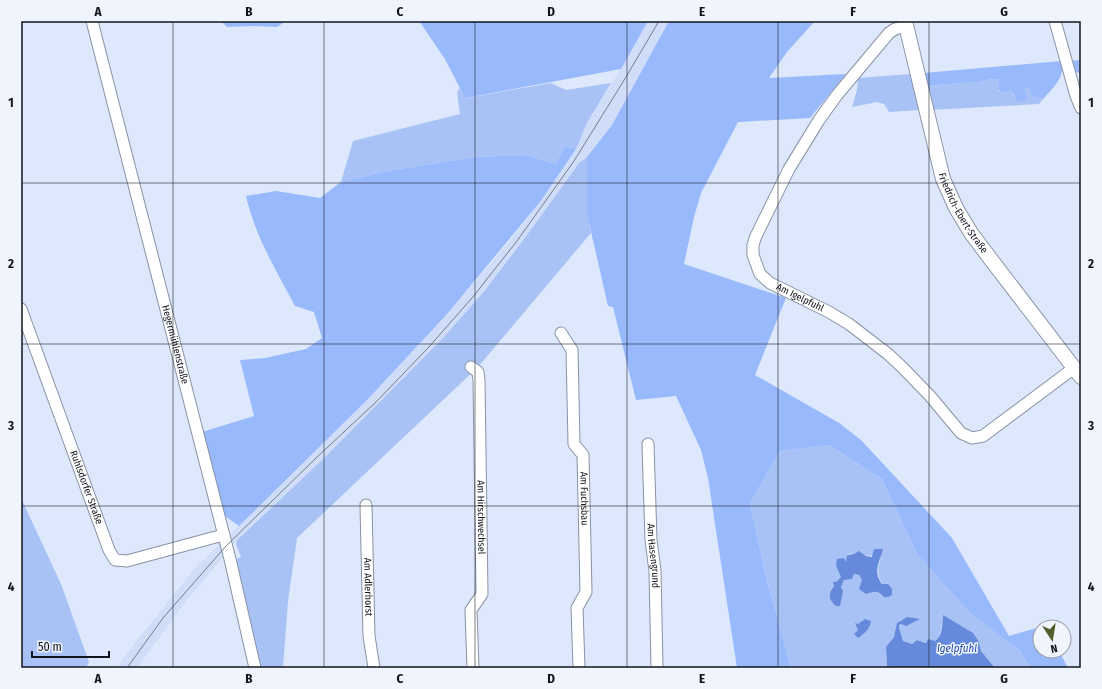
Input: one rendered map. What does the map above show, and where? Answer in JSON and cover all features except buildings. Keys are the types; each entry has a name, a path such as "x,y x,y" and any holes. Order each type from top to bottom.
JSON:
{"street":[{"name":"Hegermühlenstraße","path":"92,21 223,535 255,668"},
{"path":"1055,21 1076,96 1081,108"},
{"name":"Friedrich-Ebert-Straße","path":"906,23 943,177 956,208 984,251 1077,373"},
{"name":"Am Igelpfuhl","path":"906,23 889,33 837,95 789,169 753,245 753,255 760,274 770,283 829,312 849,324 883,350 926,391 961,433 972,438 984,436 1077,373"},
{"name":"Ruhlsdorfer Straße","path":"21,309 109,550 115,560 127,561 223,535"},
{"name":"Am Fuchsbau","path":"561,333 572,350 574,444 583,455 586,592 577,608 579,668"},
{"name":"Am Hirschwechsel","path":"471,366 478,372 479,380 482,594 471,610 473,668"},
{"name":"Am Hasengrund","path":"648,444 651,540 655,571 657,668"},
{"name":"Am Adlerhorst","path":"366,505 369,636 374,668"}],"shaded area":[{"path":"221,21 286,21 277,27 227,27"},
{"path":"419,21 648,21 621,69 465,98 445,59"},
{"path":"648,21 669,21 612,125 587,157 579,163 530,231 484,290 443,338 322,460 243,533 184,604 137,668 117,668 131,648 195,568 368,399 447,314 508,243 540,202 576,149 587,123 621,69"},
{"path":"669,21 815,21 787,52 769,78 846,74 810,118 738,122 701,193 694,217 684,264 786,298 755,375 839,423 861,440 952,538 1009,636 1032,629 1032,659 1063,659 1068,668 1031,668 1020,651 970,612 917,554 882,479 829,445 780,451 750,503 766,577 791,668 737,668 708,478 701,450 676,396 636,400 613,307 608,306 587,214 587,157 612,125"},
{"path":"1081,60 1081,73 1074,72 1070,61"},
{"path":"1062,61 1062,72 1060,77 1055,86 1044,98 1033,96 1030,90 1026,87 1025,90 1027,100 1017,101 1012,91 1002,93 998,89 999,80 996,79 928,86 924,73"},
{"path":"924,73 928,86 996,79 999,80 998,90 1002,93 1012,91 1014,96 1025,90 1026,87 1039,98 1044,98 1039,104 930,110"},
{"path":"911,74 921,110 889,112 884,104 877,102 852,107 857,90 858,78"},
{"path":"551,83 566,90 611,83 587,123 576,149 565,146 555,164 527,155 475,157 387,171 341,182 353,141 460,114 457,92 460,88 466,98"},
{"path":"565,146 576,149 540,202 447,314 368,399 239,526 225,516 202,432 254,416 240,360 265,358 306,349 322,338 314,312 295,306 260,239 246,196 276,191 320,198 341,182 387,171 475,157 527,155 555,164"},
{"path":"587,157 587,214 591,233 478,367 297,538 288,601 283,668 260,668 236,559 241,557 236,544 237,540 322,460 443,338 485,290 579,163"},
{"path":"829,445 882,479 917,554 970,611 1020,651 1031,668 995,668 981,651 979,642 943,615 938,638 931,642 917,640 912,644 903,641 899,625 906,625 919,619 900,620 894,637 886,647 887,666 890,668 791,668 766,577 750,503 780,451","holes":["847,554 881,556 878,571 879,578 883,585 880,593 868,586 859,575 854,574 844,580 841,587 831,590 841,577 836,566 847,562"]},
{"path":"21,498 61,584 89,662 86,668 21,668"}],"water":[{"path":"874,549 883,549 877,571 882,584 888,584 892,589 892,595 884,597 880,593 876,592 866,594 859,589 862,580 859,575 854,574 852,579 844,580 841,587 843,591 840,606 836,606 830,599 830,594 834,586 833,582 836,582 841,577 836,566 837,559 844,558 846,562 847,555 854,554 859,551 866,556 872,557"},
{"name":"Igelpfuhl","path":"943,615 973,633 979,642 981,651 995,668 890,668 887,666 886,647 894,637 897,623 907,617 920,619 906,626 901,624 899,625 899,629 903,641 912,644 917,640 926,643 928,639 935,641 938,639 942,630"},
{"path":"865,619 871,621 870,626 865,633 858,638 854,634 858,630 855,623 858,624"}],"tram line":[{"path":"127,668 163,618 226,546 376,402 428,348 472,298 517,241 574,161 659,21"}]}
